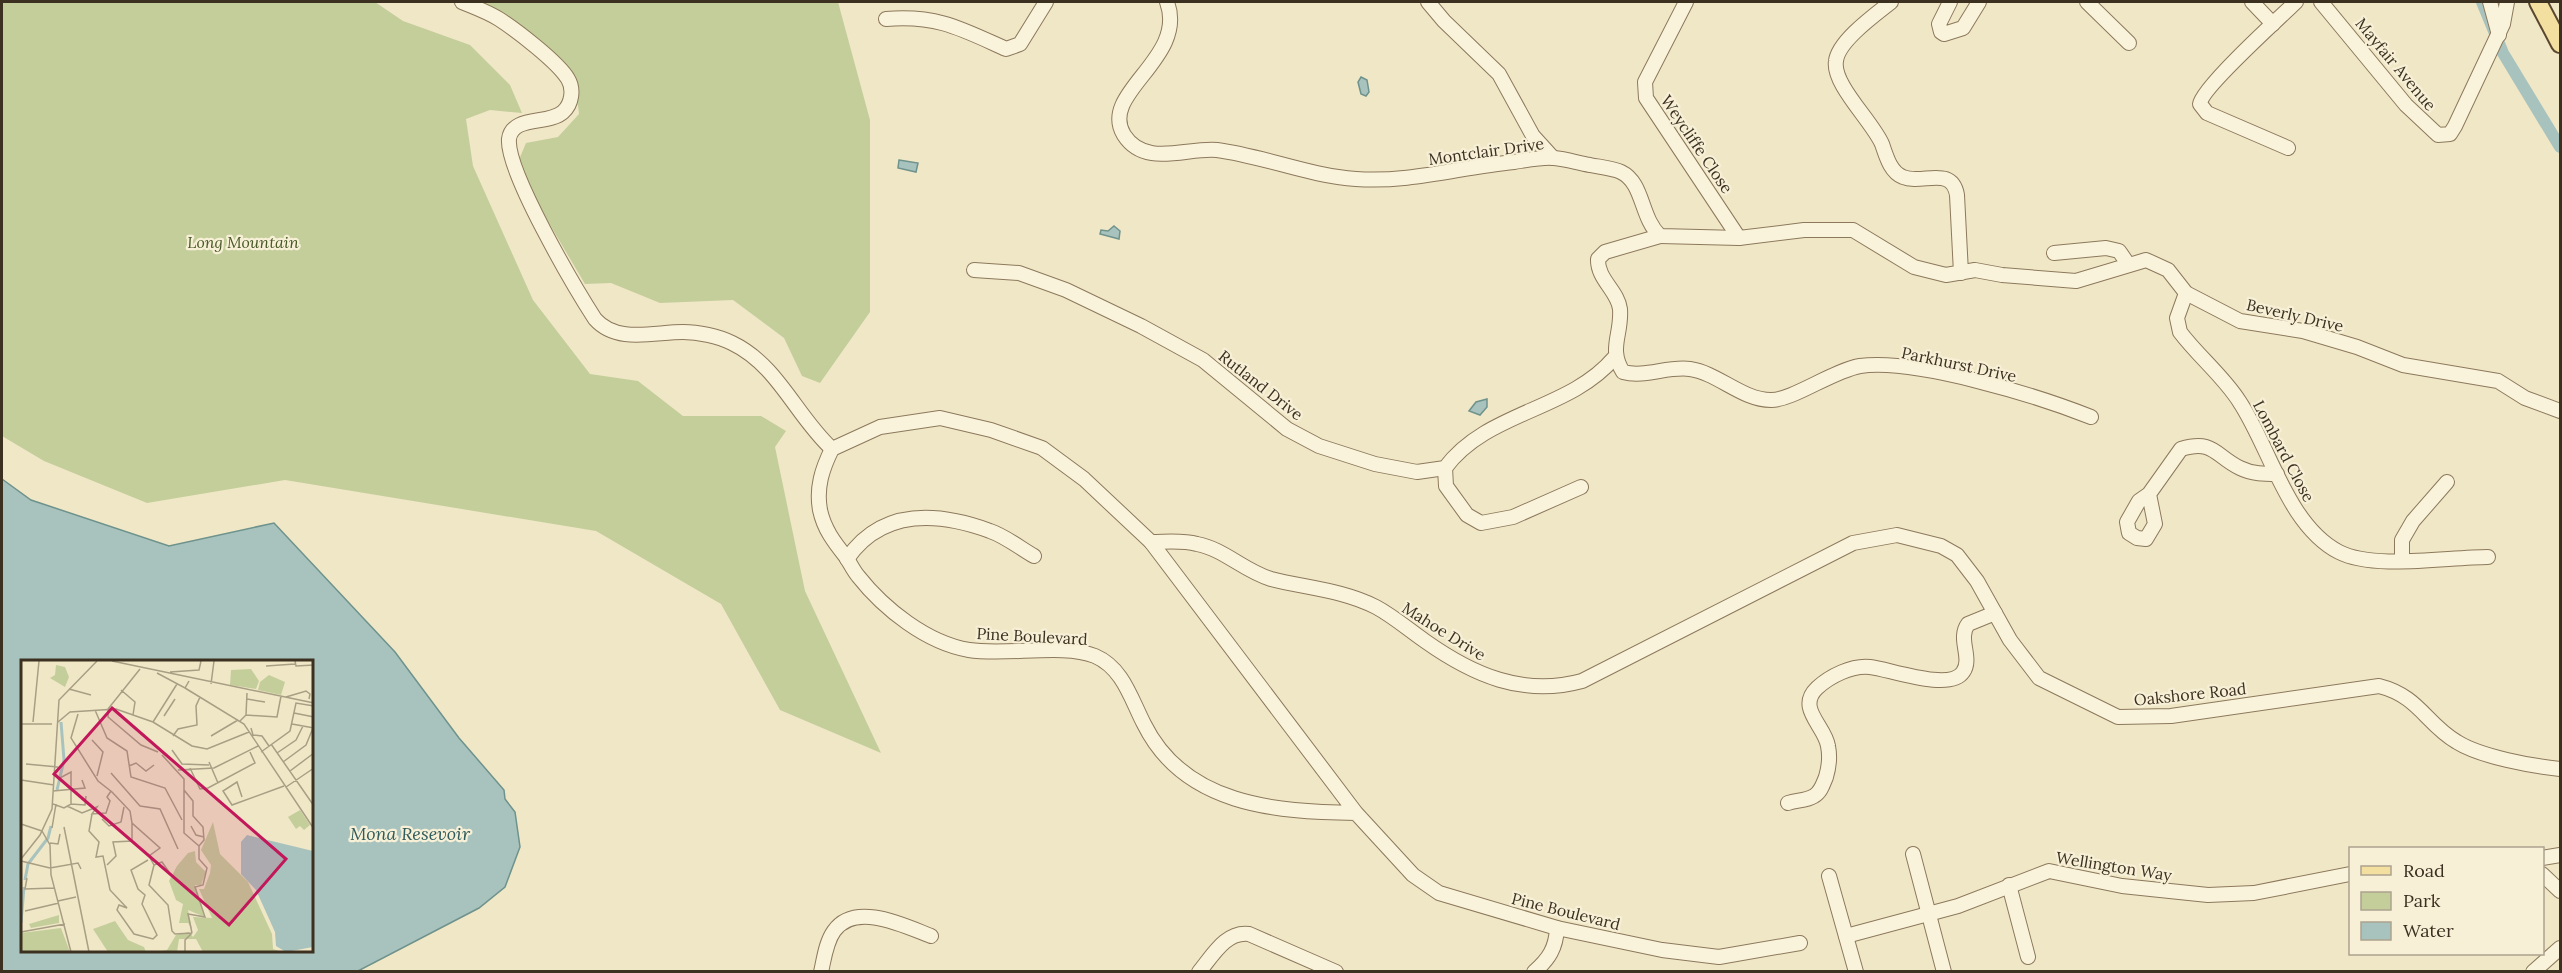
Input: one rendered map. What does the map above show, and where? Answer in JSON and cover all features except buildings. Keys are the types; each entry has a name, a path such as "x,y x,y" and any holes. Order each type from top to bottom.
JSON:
{"main road":[{"path":"2538,2 2560,44"}],"street":[{"path":"462,2 498,18 527,39 569,80 571,96 563,112 554,119 518,126 509,136 510,150 519,181 595,320 600,326 616,333 650,335 687,332 731,342 755,357 776,379 817,435 832,449"},
{"path":"885,19 917,17 935,20 957,26 1006,49 1020,44 1046,2"},
{"name":"Montclair Drive","path":"1167,2 1169,18 1164,48 1129,91 1119,114 1124,135 1138,149 1149,153 1215,150 1363,179 1427,176 1494,164 1553,158 1620,171 1630,178 1638,191 1646,219 1660,236"},
{"path":"1428,2 1499,75 1533,136 1553,158"},
{"name":"Weycliffe Close","path":"1686,2 1645,82 1644,91 1646,98 1739,237"},
{"path":"1581,487 1513,517 1481,523 1467,515 1446,486 1444,468 1456,452 1474,438 1582,387 1614,358 1620,311 1597,268 1598,259 1605,252 1660,236 1739,237 1804,230 1853,230 1914,267 1946,276 1961,273 1957,195 1954,185 1942,177 1912,178 1897,173 1887,159 1876,130 1836,71 1835,60 1847,41 1891,2"},
{"path":"1950,2 1939,24 1944,34 1963,28 1979,2"},
{"path":"2087,2 2129,43"},
{"path":"2252,2 2273,24"},
{"path":"2288,148 2207,113 2200,104 2200,99 2296,2"},
{"name":"Mayfair Avenue","path":"2321,2 2406,105 2438,135 2450,134 2455,126 2499,35 2507,2"},
{"path":"2490,2 2499,35"},
{"path":"2054,253 2106,248 2119,251 2128,264"},
{"name":"Beverly Drive","path":"1961,273 1975,270 2002,275 2076,281 2146,260 2168,270 2186,293 2240,321 2303,331 2357,347 2403,365 2498,381 2525,398 2560,411"},
{"name":"Rutland Drive","path":"974,270 1019,273 1066,290 1141,326 1203,360 1287,429 1319,446 1375,464 1417,472 1444,468"},
{"name":"Lombard Close","path":"2186,293 2177,318 2180,332 2240,402 2298,513 2314,532 2339,552 2374,562 2488,557"},
{"name":"Parkhurst Drive","path":"1614,358 1623,372 1634,375 1668,369 1691,369 1750,395 1772,400 1839,371 1863,366 1908,367 2055,402 2091,417"},
{"name":"Pine Boulevard","path":"1356,813 1310,812 1258,804 1203,788 1174,766 1156,747 1119,673 1094,655 1070,651 969,650 946,644 902,617 858,576 848,559 831,539 820,508 819,485 832,449 880,427 940,418 991,430 1042,448 1084,479 1151,542 1356,813 1426,886 1439,893 1557,928 1662,950 1719,957 1800,943"},
{"path":"2149,494 2171,460 2181,449 2193,445 2213,449 2240,468 2256,474 2277,474"},
{"path":"2402,560 2402,540 2447,482"},
{"path":"848,559 865,538 886,526 906,519 927,516 992,531 1034,556"},
{"name":"Oakshore Road","path":"1747,597 1853,543 1897,535 1941,546 1957,555 2010,640 2039,678 2118,717 2171,716 2379,686 2391,689 2417,705 2457,742 2528,764 2560,769"},
{"name":"Mahoe Drive","path":"1151,542 1199,544 1226,556 1245,569 1271,579 1323,588 1376,607 1438,651 1482,674 1511,684 1538,688 1560,687 1582,681 1747,597"},
{"path":"1788,803 1815,796 1821,790 1829,767 1828,746 1811,714 1809,702 1814,691 1834,675 1870,667 1921,678 1956,678 1963,672 1966,663 1962,634 1965,628 1968,624 1995,613"},
{"path":"1912,854 1944,972"},
{"path":"2544,858 2560,855"},
{"name":"Wellington Way","path":"1846,936 1958,906 2049,871 2122,886 2208,895 2254,893 2349,874"},
{"path":"1829,876 1856,972"},
{"path":"2544,876 2560,891"},
{"path":"2009,885 2028,957"},
{"path":"820,972 834,930 849,920 865,916 899,924 931,936"},
{"path":"1534,972 1550,955 1556,942 1557,928"},
{"path":"1199,972 1228,938 1238,932 1249,934 1336,972"},
{"path":"2533,972 2560,948"}],"green space":[{"name":"Long Mountain","path":"2,2 375,2 403,21 470,45 510,85 522,113 490,110 466,119 473,166 533,300 590,374 638,381 683,416 761,416 786,431 775,447 805,591 881,753 780,710 721,604 596,531 285,480 147,503 44,461 2,436"},
{"path":"472,2 838,2 870,120 870,312 820,383 802,376 784,338 733,300 660,303 611,283 585,284 527,186 518,162 526,143 558,137 579,114 576,88 504,14"}],"water":[{"path":"1361,77 1367,80 1369,92 1366,96 1361,94 1358,82"},
{"path":"899,160 918,163 916,172 898,168"},
{"path":"1114,226 1120,231 1119,239 1100,234 1101,230 1108,231"},
{"path":"1487,399 1487,407 1480,415 1469,411 1476,402"},
{"name":"Mona Resevoir","path":"2,479 31,500 169,546 274,523 395,652 459,738 504,790 505,799 515,812 520,847 505,887 479,908 358,971 2,971"}],"waterway":[{"path":"2482,2 2503,53 2560,147"}]}
